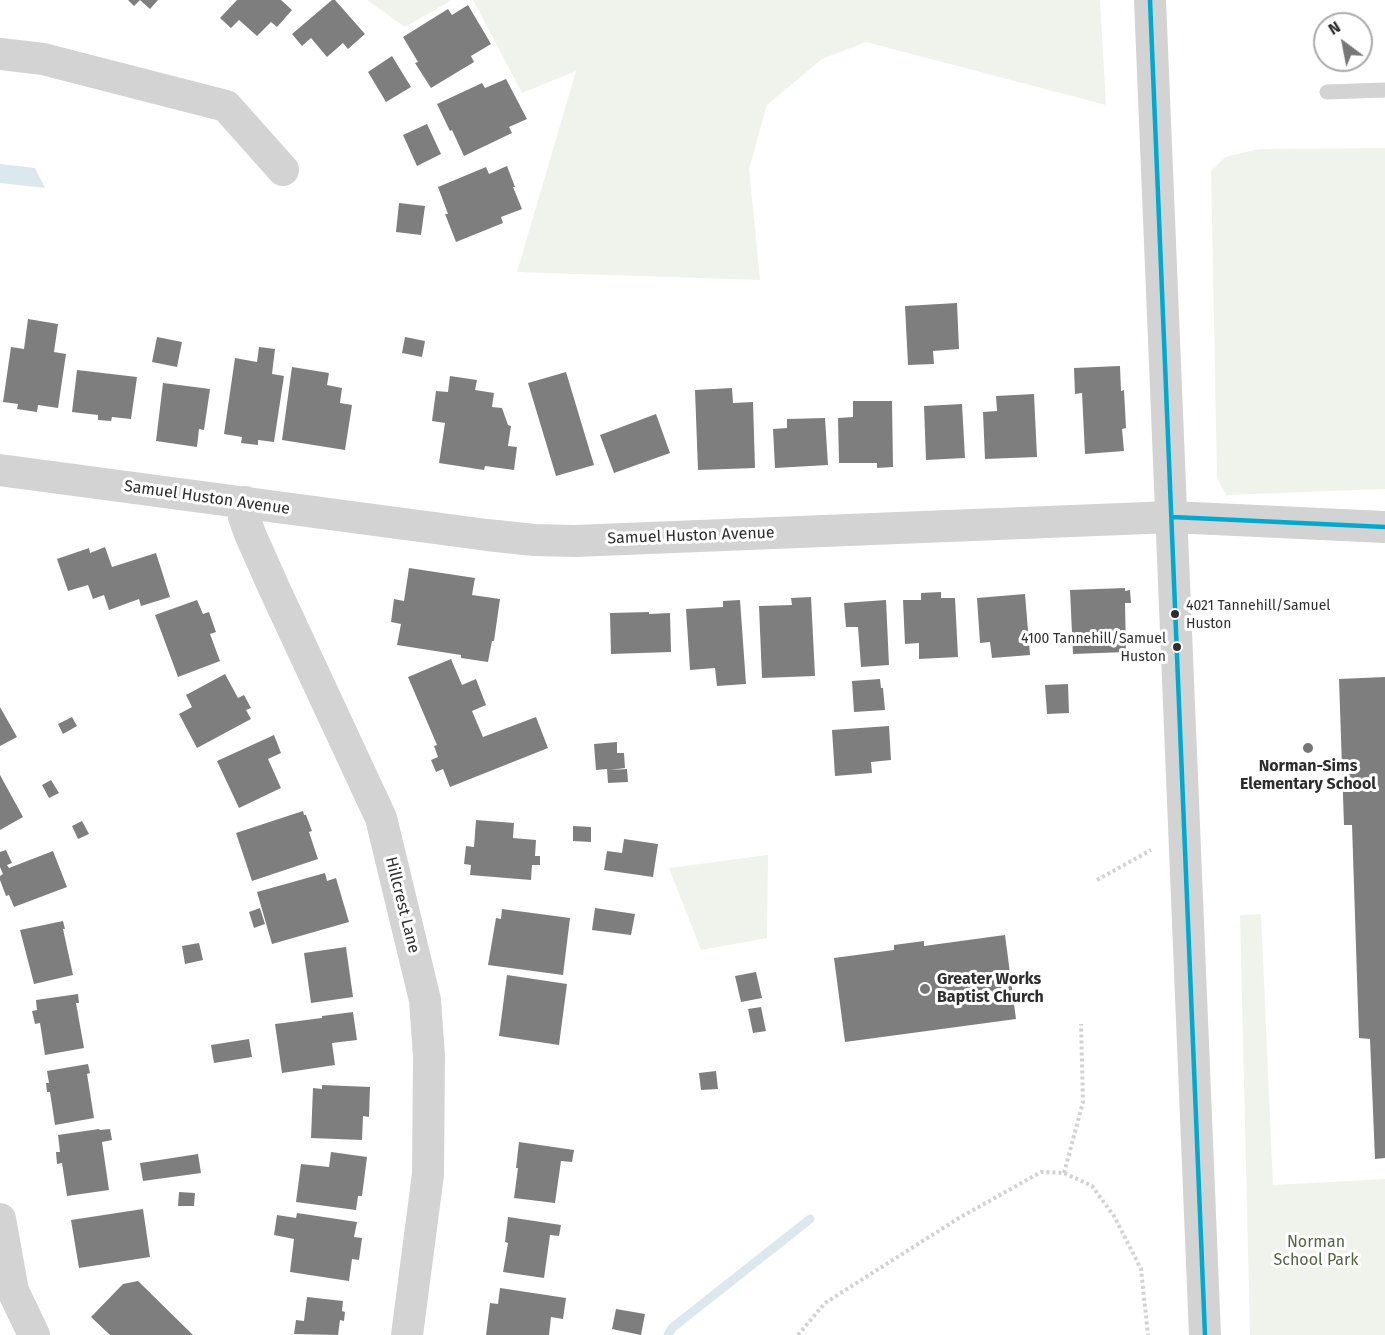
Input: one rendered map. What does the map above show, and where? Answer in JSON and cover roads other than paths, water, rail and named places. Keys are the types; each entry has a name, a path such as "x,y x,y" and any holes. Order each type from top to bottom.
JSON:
{"street":[{"path":"1150,0 1205,1335"},
{"path":"0,54 42,59 226,106 283,170"},
{"name":"Samuel Huston Avenue","path":"0,470 534,540 575,541 1172,517 1385,527"},
{"name":"Hillcrest Lane","path":"245,502 244,517 250,534 381,818 425,1000 429,1056 428,1174 407,1335"},
{"path":"0,1219 13,1291 34,1335"}],"lane":[{"path":"1328,92 1385,90"}],"waterway":[{"path":"668,1335 672,1328 810,1219"}],"place":[{"name":"4021 Tannehill/Samuel Huston","path":"1175,614"},
{"name":"4100 Tannehill/Samuel Huston","path":"1177,647"},
{"name":"Norman-Sims Elementary School","path":"1308,748"},
{"name":"Greater Works Baptist Church","path":"925,989"}],"park label":[{"name":"Norman School Park","path":"1316,1252"}]}
